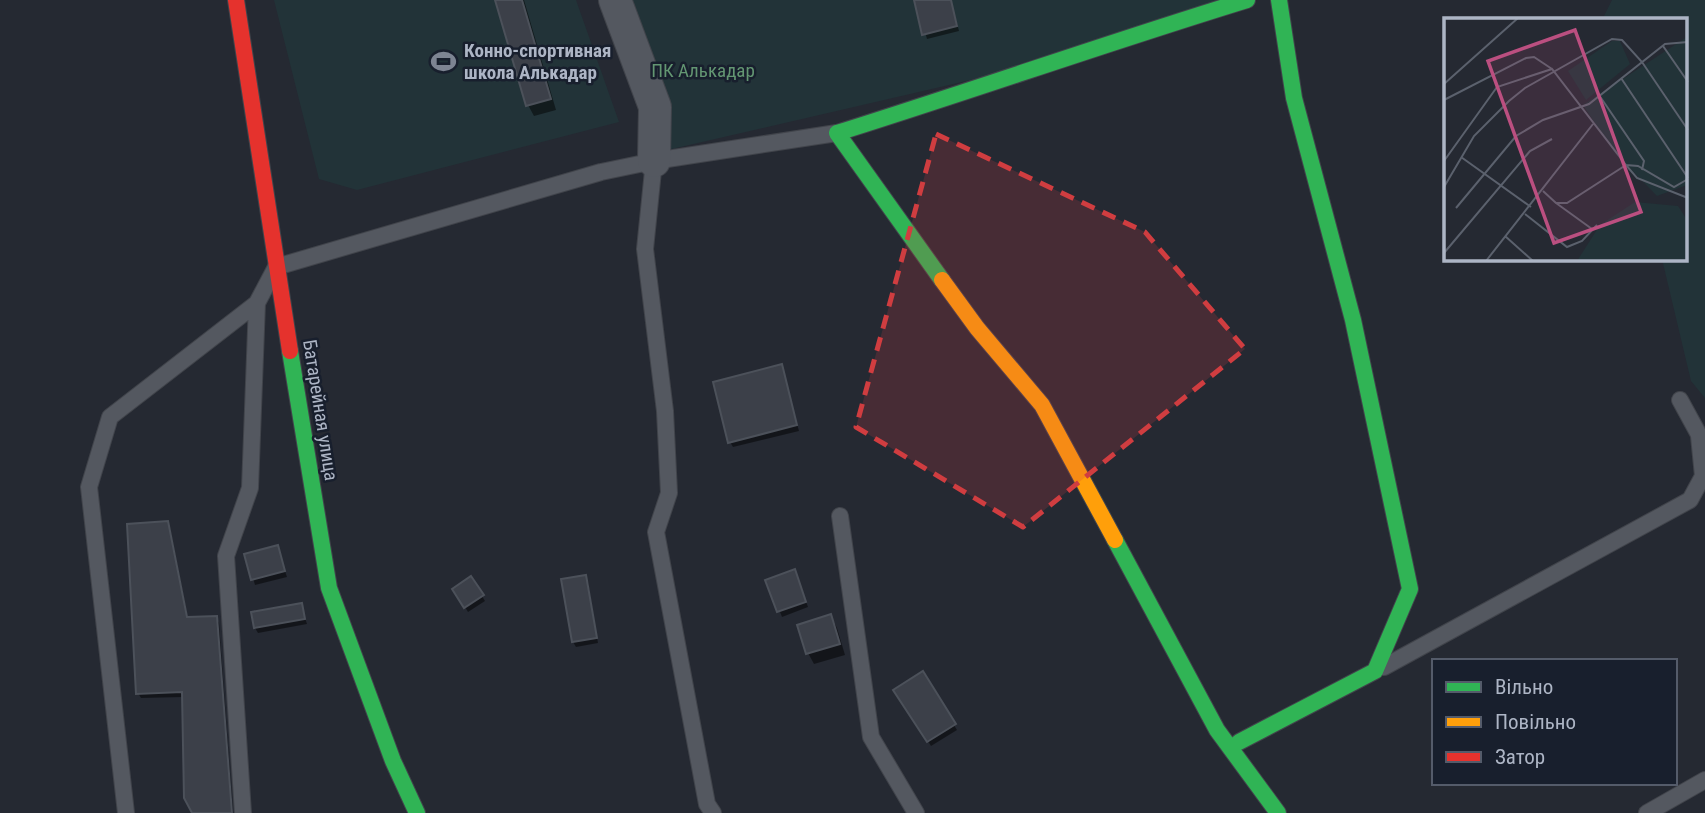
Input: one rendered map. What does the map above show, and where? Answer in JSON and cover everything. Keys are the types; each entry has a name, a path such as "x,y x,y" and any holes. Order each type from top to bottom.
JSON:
{"street":[{"name":"Батарейная улица","path":"236,0 276,267 329,588 393,761 417,813"},
{"path":"615,0 655,107 654,161"},
{"path":"1247,0 1120,38 964,93 837,133 977,328 1042,405 1217,730 1279,813"},
{"path":"1239,743 1375,671 1410,589 1353,320 1294,98 1279,0"}],"lane":[{"path":"126,813 89,487 110,417 257,303 276,267 601,172 654,161 837,133"},
{"path":"654,161 645,248 664,411 669,492 656,532 707,804 713,813"},
{"path":"243,813 226,556 250,488 257,303"},
{"path":"1375,671 1690,500 1703,476 1702,441 1680,400"},
{"path":"840,516 871,737 916,813"},
{"path":"1647,813 1705,780"}],"highlighted area":[{"path":"936,134 1145,232 1245,349 1023,527 856,427"}],"green space":[{"name":"Конно-спортивная школа Алькадар","path":"274,0 576,0 619,122 357,190 319,179"},
{"name":"ПК Алькадар","path":"614,0 1229,0 1135,42 650,154"},
{"path":"1612,0 1705,0 1705,398 1691,381 1662,261 1688,261 1688,18 1604,16"}],"building":[{"path":"495,0 522,0 551,99 526,106"},
{"path":"914,0 951,0 957,26 922,35"},
{"path":"782,364 797,425 728,443 713,382"},
{"path":"168,521 187,617 217,616 232,813 192,813 184,798 182,692 136,694 127,524"},
{"path":"278,545 285,571 251,580 244,554"},
{"path":"795,569 806,602 777,612 765,580"},
{"path":"586,575 597,638 572,642 561,579"},
{"path":"471,576 484,595 464,608 452,589"},
{"path":"302,603 305,619 254,628 251,612"},
{"path":"831,614 840,644 806,654 797,625"},
{"path":"923,671 956,724 927,742 893,690"}],"traffic: fast":[{"path":"942,280 837,133 1247,0"},
{"path":"1239,742 1375,671 1410,589 1353,320 1294,98 1279,0"},
{"path":"290,351 329,588 393,761 417,813"},
{"path":"1115,540 1217,730 1278,813"}],"traffic: slow":[{"path":"942,280 977,328 1042,405 1115,540"}],"traffic: jam":[{"path":"236,0 290,351"}],"place":[{"name":"Конно-спортивная школа Алькадар","path":"444,61"}]}
